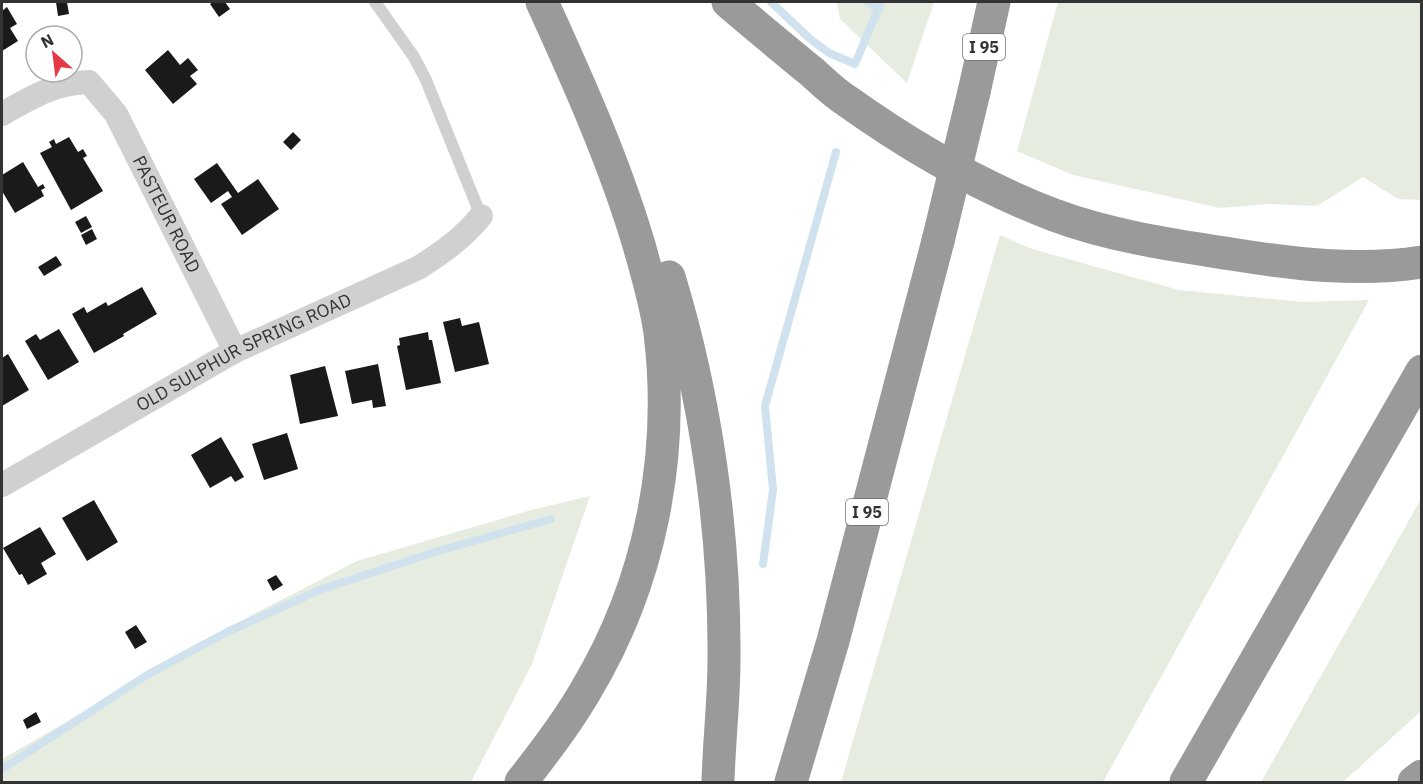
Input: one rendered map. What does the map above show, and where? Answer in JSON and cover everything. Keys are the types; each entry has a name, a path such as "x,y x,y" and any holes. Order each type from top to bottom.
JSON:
{"highway":[{"path":"521,783 587,690 633,591 657,502 664,434 664,386 660,332 650,282 629,213 598,129 542,2"},
{"path":"554,2 616,129 648,209 676,301 698,393 718,525 722,594 724,658 718,783"},
{"path":"728,2 845,100 894,133 986,185 1055,215 1127,235 1184,247 1256,258 1334,266 1422,262"},
{"name":"I 95","path":"791,783 833,641 938,241 994,2"},
{"path":"1186,783 1422,371"},
{"path":"1414,783 1422,776"}],"street":[{"name":"PASTEUR ROAD","path":"2,114 53,87 71,82 89,82 116,114 235,351"},
{"name":"OLD SULPHUR SPRING ROAD","path":"2,485 235,351 418,268 459,240 481,216"}],"lane":[{"path":"375,2 414,57 426,80 481,216"}],"shaded area":[{"path":"837,2 934,2 907,83 840,19"},
{"path":"1058,2 1421,2 1421,200 1398,199 1363,177 1317,206 1269,204 1220,208 1073,175 1017,151"},
{"path":"1000,235 1032,249 1179,290 1303,302 1369,300 1103,782 841,782"},
{"path":"590,496 532,664 471,782 2,782 2,759 252,615 357,561 531,510"},
{"path":"1421,499 1421,711 1343,782 1261,782"}],"building":[{"path":"56,2 67,2 69,14 58,16"},
{"path":"225,2 230,9 219,17 210,4"},
{"path":"7,7 17,24 10,28 18,41 2,51 2,11"},
{"path":"168,50 180,65 188,58 198,70 190,76 197,84 173,104 145,70"},
{"path":"293,132 301,140 291,150 283,142"},
{"path":"69,137 78,152 83,149 87,156 83,158 103,191 71,210 40,153 52,147 49,142 54,139 56,144"},
{"path":"23,162 38,187 43,184 45,188 41,190 44,196 15,213 2,191 2,175"},
{"path":"217,163 238,193 258,179 279,209 242,235 221,204 232,197 228,191 211,203 194,179"},
{"path":"86,216 92,227 81,233 75,222"},
{"path":"92,229 97,239 86,245 81,235"},
{"path":"56,256 62,265 44,276 38,267"},
{"path":"142,287 157,314 94,353 72,314 84,307 87,313 106,302 108,306"},
{"path":"460,318 462,326 479,322 489,364 455,372 443,322"},
{"path":"59,329 79,362 48,380 25,341 36,334 40,340"},
{"path":"428,332 429,340 432,340 441,383 406,390 397,346 400,345 399,338"},
{"path":"8,354 29,390 2,406 2,358"},
{"path":"378,364 386,406 373,408 372,400 352,404 345,371"},
{"path":"325,366 338,416 300,424 290,375"},
{"path":"287,433 298,469 264,480 252,444"},
{"path":"221,437 244,477 235,482 231,476 210,488 191,455"},
{"path":"94,500 118,542 87,561 62,518"},
{"path":"40,527 56,554 41,563 47,574 28,585 22,574 19,575 3,548"},
{"path":"276,575 283,585 273,591 267,580"},
{"path":"136,625 147,642 135,649 125,632"},
{"path":"36,712 41,722 27,729 23,720"}],"waterway":[{"path":"771,2 809,38 829,53 855,64 881,2"},
{"path":"868,2 879,9"},
{"path":"763,564 773,490 765,406 836,152"},
{"path":"2,769 147,675 227,632 322,589 438,551 551,519"}]}
